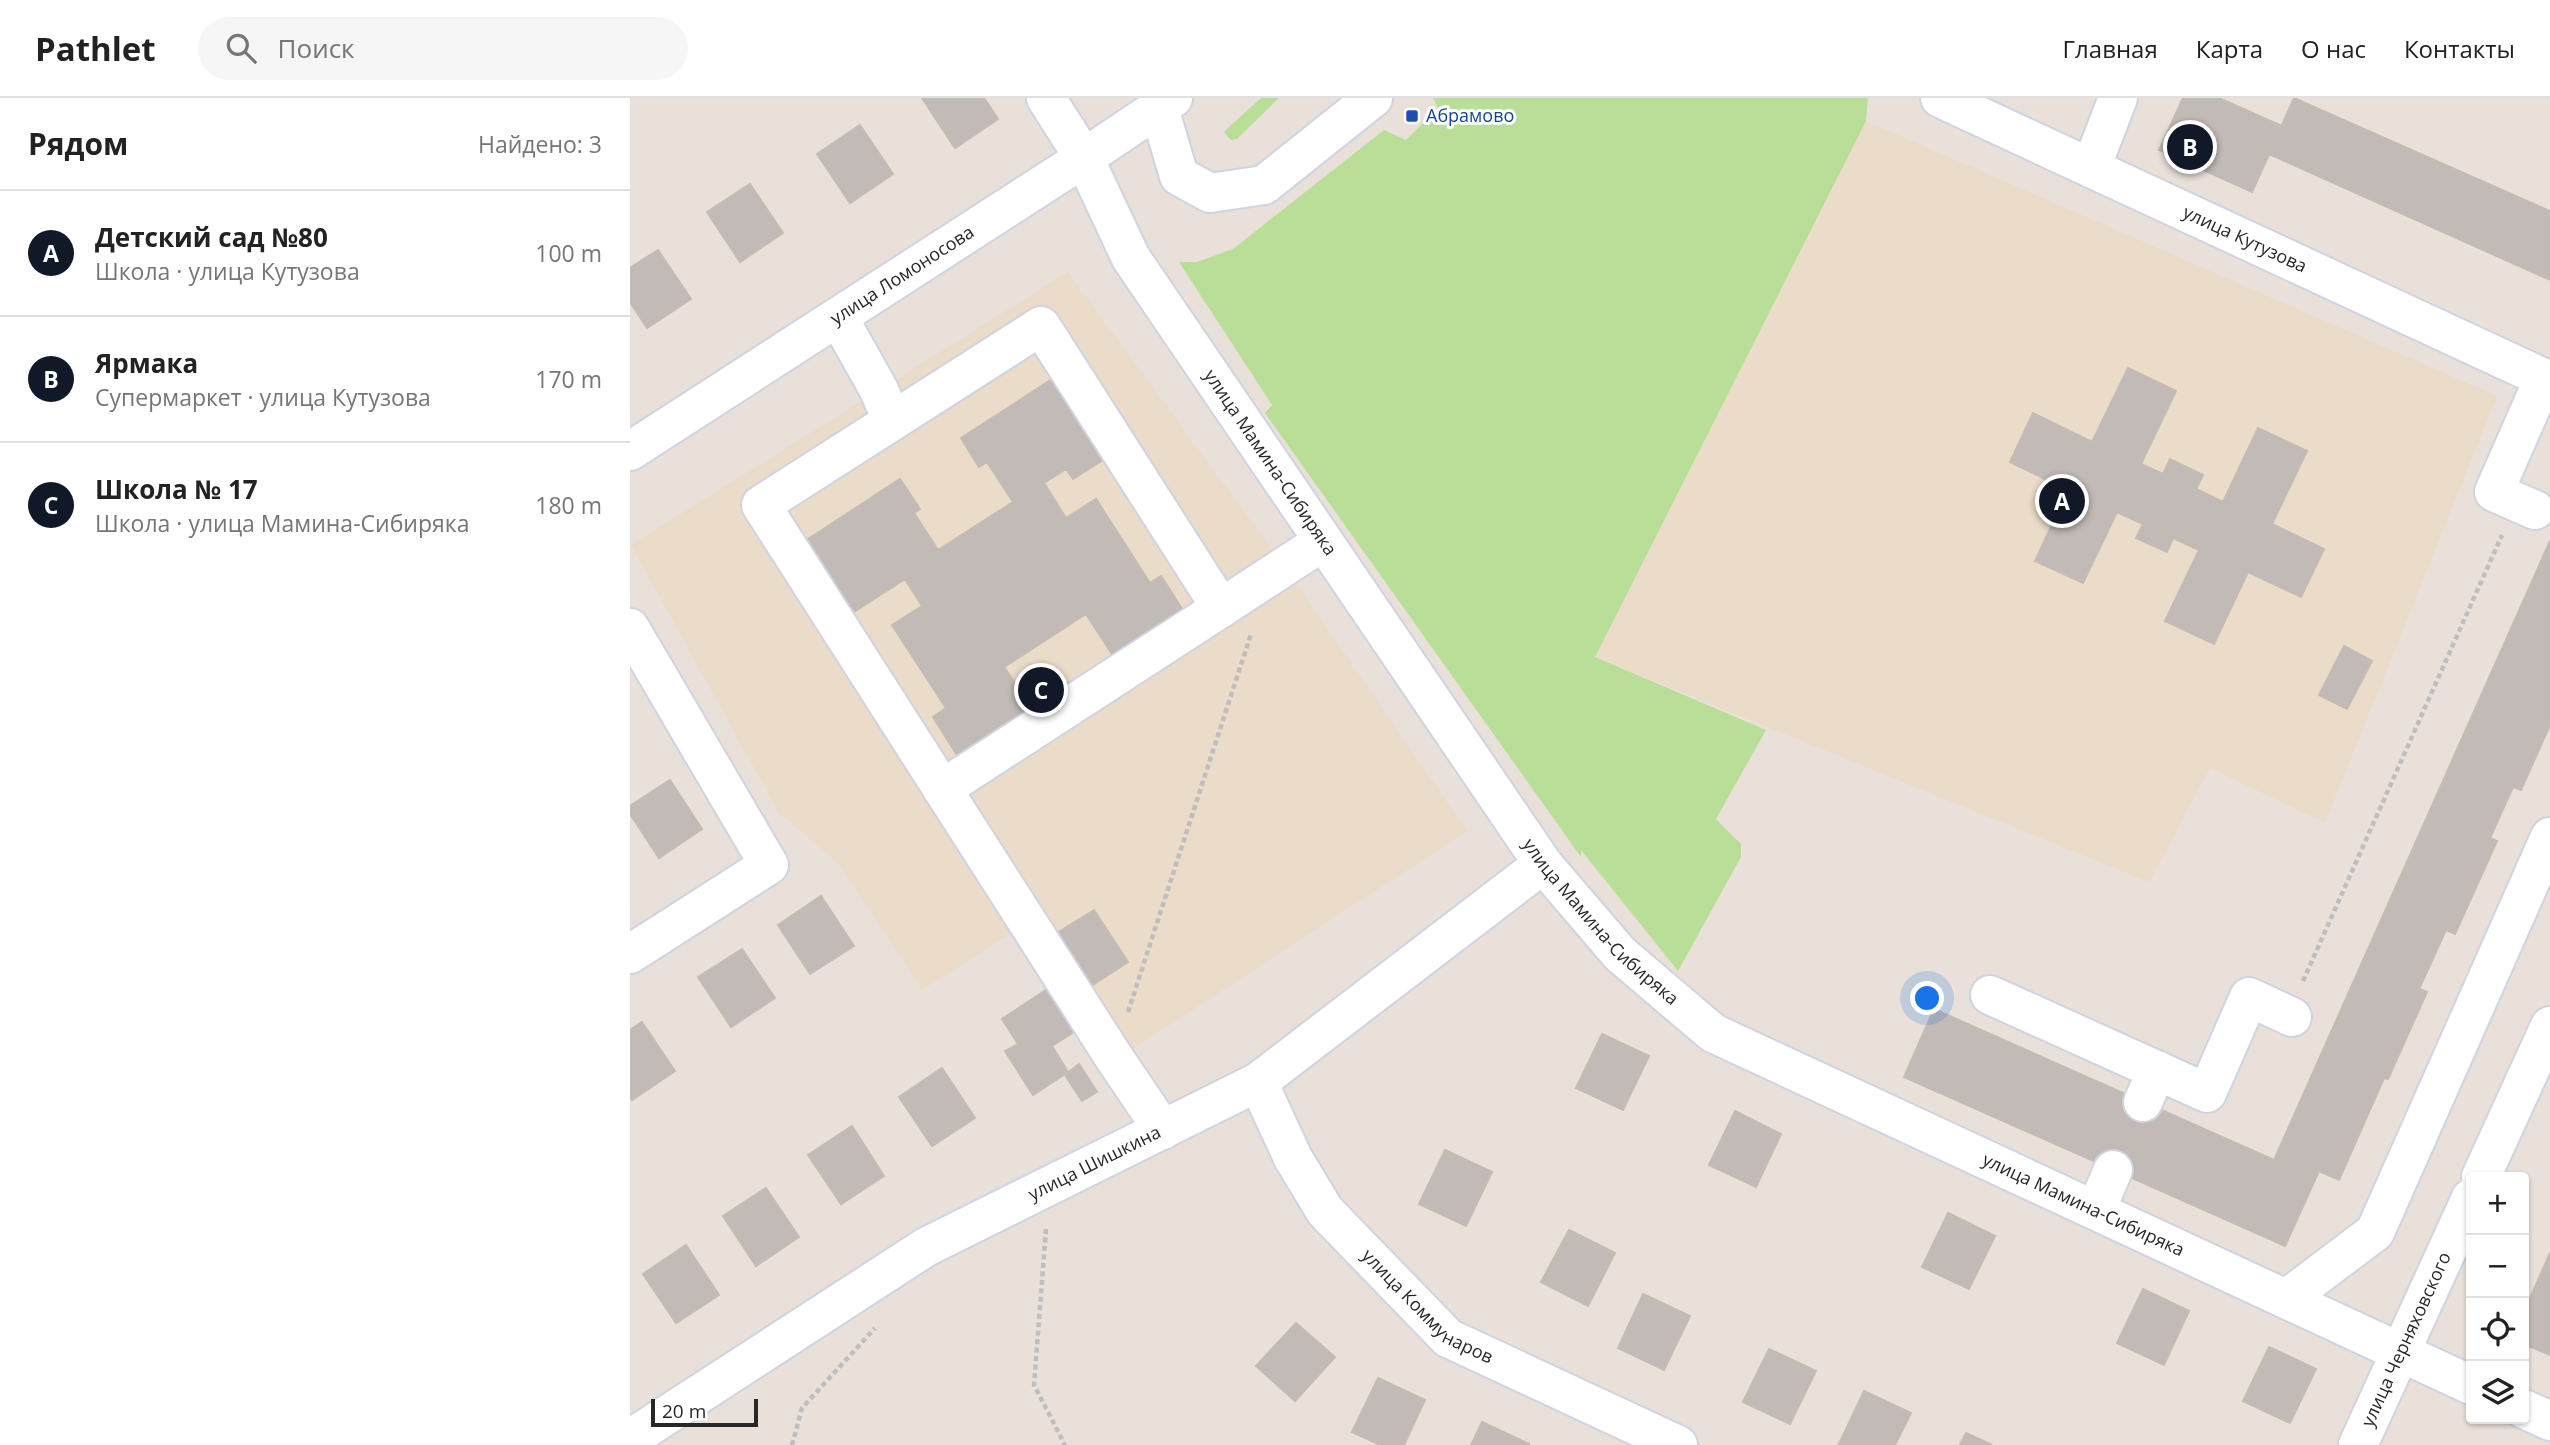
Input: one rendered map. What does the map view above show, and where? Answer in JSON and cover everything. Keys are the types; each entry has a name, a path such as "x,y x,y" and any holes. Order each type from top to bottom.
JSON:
{"street":[{"name":"улица Мамина-Сибиряка","path":"1046,98 1084,158 1130,258 1543,864 1620,954 1713,1033 2466,1383"},
{"path":"1164,101 1179,176 1210,193 1264,185 1373,98"},
{"name":"улица Кутузова","path":"1940,98 2547,379"},
{"path":"2091,168 2118,98"},
{"name":"улица Ломоносова","path":"630,451 1084,158 1164,101"},
{"path":"838,317 879,390 892,421"},
{"path":"1163,1130 761,505 1041,326 1221,608"},
{"path":"2526,506 2494,492 2547,379"},
{"path":"942,789 1322,542"},
{"path":"630,628 769,865 630,954"},
{"path":"2286,1299 2375,1232 2550,837"},
{"name":"улица Шишкина","path":"630,1439 926,1247 1258,1082 1543,864"},
{"path":"1990,995 2150,1086 2207,1093 2249,997 2290,1016"},
{"path":"2483,1172 2550,1026"},
{"name":"улица Коммунаров","path":"1258,1082 1293,1158 1325,1211 1448,1338 1678,1445"},
{"path":"2096,1210 2113,1170"},
{"name":"улица Черняховского","path":"2358,1445 2466,1209"},
{"path":"2529,1411 2550,1421"}],"path":[{"path":"2290,1016 2526,506"},
{"path":"1114,1056 1252,630"},
{"path":"1049,1186 1034,1385 1065,1445"},
{"path":"792,1445 802,1408 877,1325"}],"shaded area":[{"path":"1866,121 2497,396 2325,823 2210,768 2149,882 1595,657 1615,606"},
{"path":"1068,272 1285,567 1467,831 1110,1064 1019,928 922,990 837,862 779,813 631,545"}],"green space":[{"path":"1261,98 1279,98 1237,139 1231,140 1224,132"},
{"path":"1433,98 1868,98 1866,121 1595,657 1766,730 1716,819 1741,844 1741,857 1678,971 1581,850 1581,857 1265,413 1272,405 1179,262 1197,262 1233,249 1384,130 1406,140 1438,108"}],"building":[{"path":"922,98 984,98 998,119 955,148"},
{"path":"2183,98 2219,98 2282,126 2252,192 2159,150"},
{"path":"2294,98 2550,211 2550,280 2269,154"},
{"path":"860,125 893,174 850,203 817,154"},
{"path":"750,184 783,233 740,262 707,212"},
{"path":"658,250 691,299 647,328 630,302 630,268"},
{"path":"2128,368 2176,391 2141,464 2163,474 2170,459 2203,475 2196,489 2223,502 2258,428 2307,451 2272,524 2324,549 2301,597 2248,572 2214,644 2165,621 2199,550 2173,538 2167,552 2136,538 2143,524 2117,512 2083,583 2035,561 2068,490 2010,462 2033,413 2092,442"},
{"path":"1057,376 1109,456 1073,479 1066,469 1044,483 1066,518 1096,499 1150,583 1161,576 1184,612 1114,657 1086,614 1004,667 1031,707 957,755 933,717 946,708 892,625 922,606 905,579 849,615 802,543 900,479 920,509 914,513 938,550 1013,502 987,462 979,467 961,438"},
{"path":"2550,541 2550,725 2521,790 2513,787 2490,838 2497,841 2455,934 2446,930 2419,989 2427,992 2388,1079 2384,1078 2339,1180 2319,1171 2285,1246 1904,1077 1934,1009 2274,1160"},
{"path":"2344,646 2372,661 2347,709 2319,695"},
{"path":"670,780 702,829 659,858 630,814 630,806"},
{"path":"821,896 854,946 810,974 778,925"},
{"path":"1094,910 1128,962 1091,986 1057,933"},
{"path":"742,949 775,998 731,1027 698,977"},
{"path":"1058,982 1085,1025 1052,1046 1068,1072 1033,1095 1005,1051 1018,1044 1002,1019"},
{"path":"642,1022 675,1071 632,1100 630,1030"},
{"path":"1602,1034 1649,1056 1623,1110 1576,1088"},
{"path":"1079,1064 1097,1092 1082,1101 1065,1075"},
{"path":"942,1068 975,1118 932,1146 899,1097"},
{"path":"1735,1111 1781,1134 1756,1187 1709,1165"},
{"path":"852,1126 884,1176 841,1204 808,1155"},
{"path":"1445,1150 1492,1172 1466,1226 1419,1204"},
{"path":"766,1188 799,1237 756,1266 723,1216"},
{"path":"1948,1213 1995,1236 1969,1289 1922,1267"},
{"path":"1569,1230 1615,1253 1588,1306 1541,1282"},
{"path":"686,1245 719,1295 676,1323 643,1274"},
{"path":"2550,1253 2550,1355 2529,1346 2529,1301"},
{"path":"2143,1289 2189,1311 2164,1365 2117,1343"},
{"path":"1643,1294 1690,1316 1664,1370 1618,1348"},
{"path":"1296,1323 1335,1357 1295,1401 1256,1366"},
{"path":"2269,1347 2316,1369 2290,1423 2243,1401"},
{"path":"1769,1349 1816,1371 1790,1424 1743,1402"},
{"path":"1378,1378 1425,1400 1404,1445 1380,1445 1352,1432"},
{"path":"1864,1391 1911,1413 1895,1445 1839,1444"},
{"path":"1482,1422 1529,1444 1529,1445 1471,1445"},
{"path":"1966,1433 1992,1445 1960,1445"}],"tunnel":[{"path":"2113,1170 2143,1102"}],"place":[{"name":"Абрамово","path":"1412,116"},
{"name":"Ярмака","path":"2190,147"},
{"name":"Детский сад №80","path":"2062,501"},
{"name":"Школа № 17","path":"1041,690"}]}
